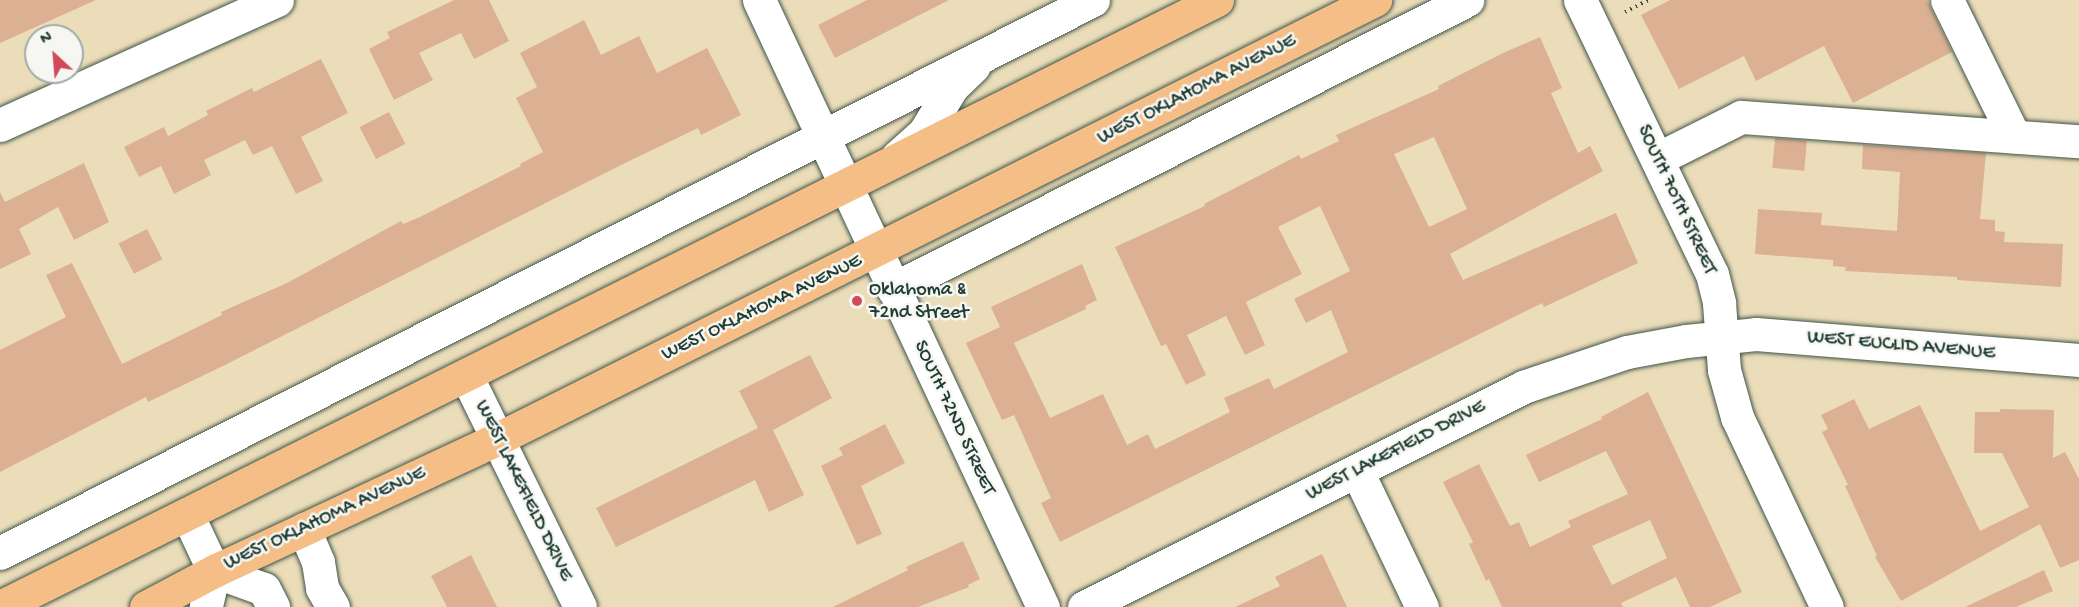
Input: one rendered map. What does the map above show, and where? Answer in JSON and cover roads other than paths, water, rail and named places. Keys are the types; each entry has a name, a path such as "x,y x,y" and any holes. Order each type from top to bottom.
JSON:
{"main road":[{"path":"0,607 1217,0"},
{"name":"WEST OKLAHOMA AVENUE","path":"146,607 214,571 497,439 876,252 1375,0"}],"street":[{"path":"0,125 277,0"},
{"name":"SOUTH 72ND STREET","path":"759,0 1042,607"},
{"path":"0,553 1093,0"},
{"path":"1407,32 1430,0"},
{"path":"893,289 1467,0"},
{"name":"SOUTH 70TH STREET","path":"1580,0 1712,274 1723,337 1724,370 1737,417 1827,607"},
{"path":"1947,0 2014,136"},
{"path":"889,164 924,133 952,87 988,53"},
{"path":"1657,159 1741,117 2079,141"},
{"path":"980,199 1020,207 1066,202"},
{"name":"WEST EUCLID AVENUE","path":"1723,337 1756,334 2079,360"},
{"name":"WEST LAKEFIELD DRIVE","path":"1084,607 1523,387 1627,352 1723,337"},
{"name":"WEST LAKEFIELD DRIVE","path":"466,375 580,607"},
{"path":"1357,471 1422,607"},
{"path":"187,514 214,571 206,607"},
{"path":"304,529 318,562 322,588 333,607"},
{"path":"214,571 264,589 273,607"}],"place":[{"name":"Oklahoma & 72nd Street","path":"857,301"}]}
